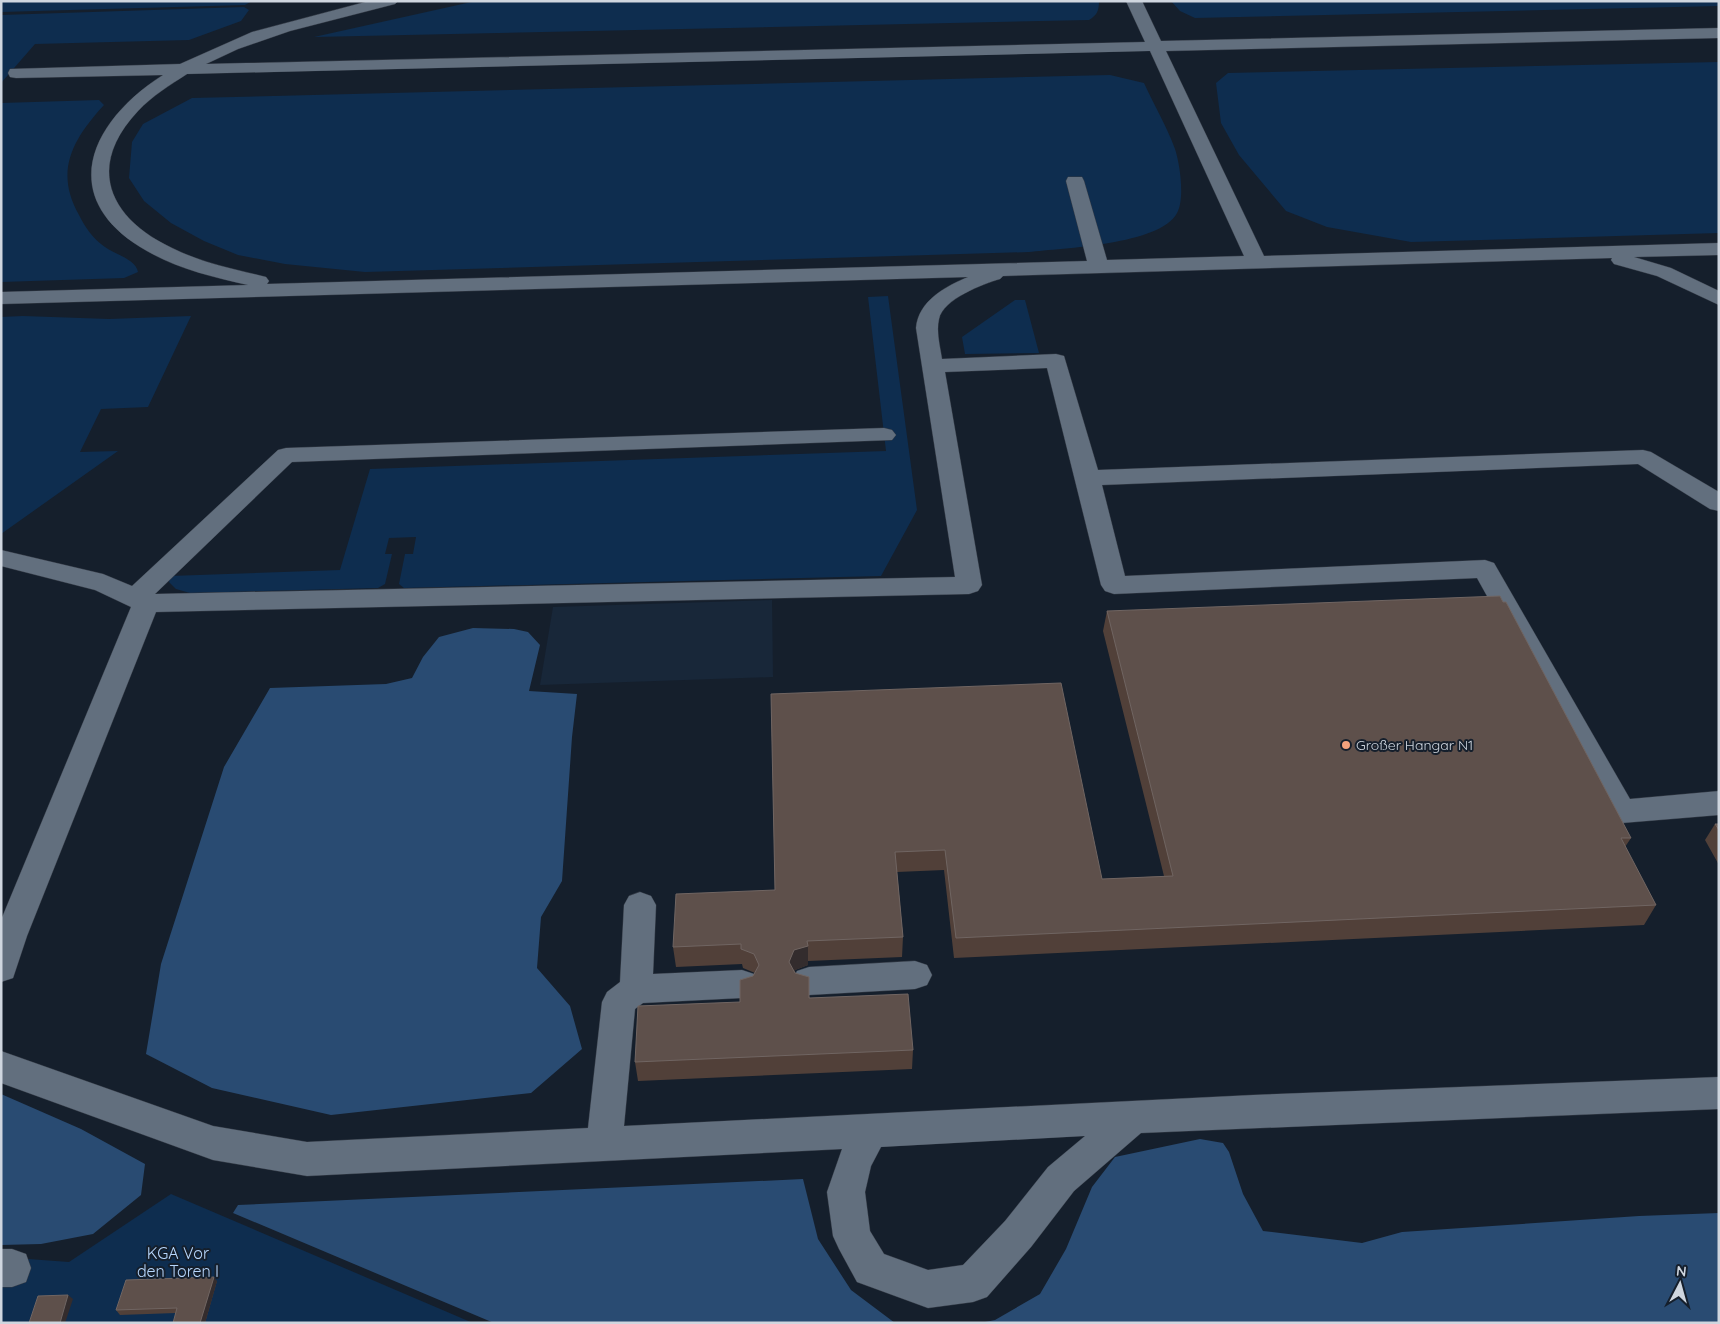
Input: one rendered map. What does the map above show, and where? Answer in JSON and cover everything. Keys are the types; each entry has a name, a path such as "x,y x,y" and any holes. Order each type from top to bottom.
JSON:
{"lane":[{"path":"335,288 260,281 182,260 137,236 112,211 105,199 99,178 98,165 106,141 119,120 132,106 156,86 183,68 225,48 262,34 308,20 390,1"},
{"path":"1134,1 1257,262"},
{"path":"16,73 1719,33"},
{"path":"1075,181 1099,266"},
{"path":"1,298 1719,249"},
{"path":"1566,253 1606,257 1648,267 1679,279 1719,299"},
{"path":"1,558 103,583 140,600 969,585 927,332 928,318 936,305 952,294 989,276 1031,268"},
{"path":"933,366 1056,361 1088,478 1114,585 1485,569 1622,811 1719,803"},
{"path":"1,968 11,936 140,600 286,455 884,435"},
{"path":"1088,478 1643,457 1719,502"},
{"path":"636,989 640,905"},
{"path":"809,981 915,975"},
{"path":"604,1144 619,1002 636,989 742,984"},
{"path":"1,1067 213,1143 307,1159 1134,1117 1719,1093"},
{"path":"871,1130 854,1163 846,1192 852,1236 871,1268 928,1289 973,1283 1018,1234 1061,1179 1134,1117"}],"shaded area":[{"path":"772,600 773,677 540,685 553,607"},
{"path":"473,628 514,629 528,632 540,645 529,691 577,694 572,737 562,881 541,917 537,968 570,1006 582,1049 531,1093 331,1115 212,1088 146,1054 161,964 224,767 270,688 386,684 412,678 423,657 439,637"},
{"path":"1,1094 81,1129 145,1164 141,1195 93,1234 41,1244 1,1245"},
{"path":"1200,1139 1223,1143 1229,1152 1243,1194 1263,1231 1362,1243 1402,1232 1639,1216 1719,1213 1719,1323 980,1323 995,1320 1040,1294 1066,1249 1092,1187 1115,1157"},
{"path":"803,1179 818,1239 851,1290 895,1323 494,1323 233,1213 238,1205"}],"green space":[{"path":"1,1 252,1 245,5 1,12"},
{"path":"476,1 1099,1 1099,7 1094,16 1089,20 314,37"},
{"path":"1171,1 1719,1 1719,6 1195,18 1180,11"},
{"path":"244,7 249,10 241,21 189,40 35,44 1,83 1,15"},
{"path":"1719,62 1719,233 1411,242 1327,227 1286,211 1239,155 1221,123 1216,83 1228,73"},
{"path":"1110,75 1144,83 1168,132 1179,163 1181,199 1179,207 1177,213 1167,224 1151,232 1109,243 1064,249 1029,252 365,272 285,264 238,255 204,241 171,223 144,201 129,178 132,142 143,124 192,98"},
{"path":"99,100 104,105 84,130 70,156 68,184 81,219 90,232 109,250 124,257 133,264 138,272 124,278 1,282 1,103"},
{"path":"888,296 917,510 881,576 404,588 399,584 405,554 413,554 416,537 389,538 385,554 392,554 385,584 378,588 190,593 176,589 169,582 170,576 340,570 370,469 886,451 868,297"},
{"path":"1015,300 1025,300 1039,353 965,354 962,337"},
{"path":"191,316 148,407 101,409 80,452 118,451 1,534 1,317 109,319"},
{"name":"KGA Vor den Toren I","path":"171,1194 473,1323 1,1323 1,1257 69,1262"}],"building":[{"path":"1500,596 1503,602 1506,602 1631,838 1621,838 1656,905 956,938 945,850 895,852 903,937 807,941 808,946 794,950 789,962 795,973 809,977 809,998 908,994 913,1050 635,1062 638,1006 740,1002 740,980 753,976 759,965 754,954 741,949 741,944 673,947 676,894 775,890 771,694 1061,683 1102,879 1173,876 1107,611"},
{"path":"214,1277 200,1323 173,1323 177,1308 116,1310 126,1280"},
{"path":"68,1295 60,1323 29,1323 38,1296"}],"place":[{"name":"Großer Hangar N1","path":"1346,745"}]}
